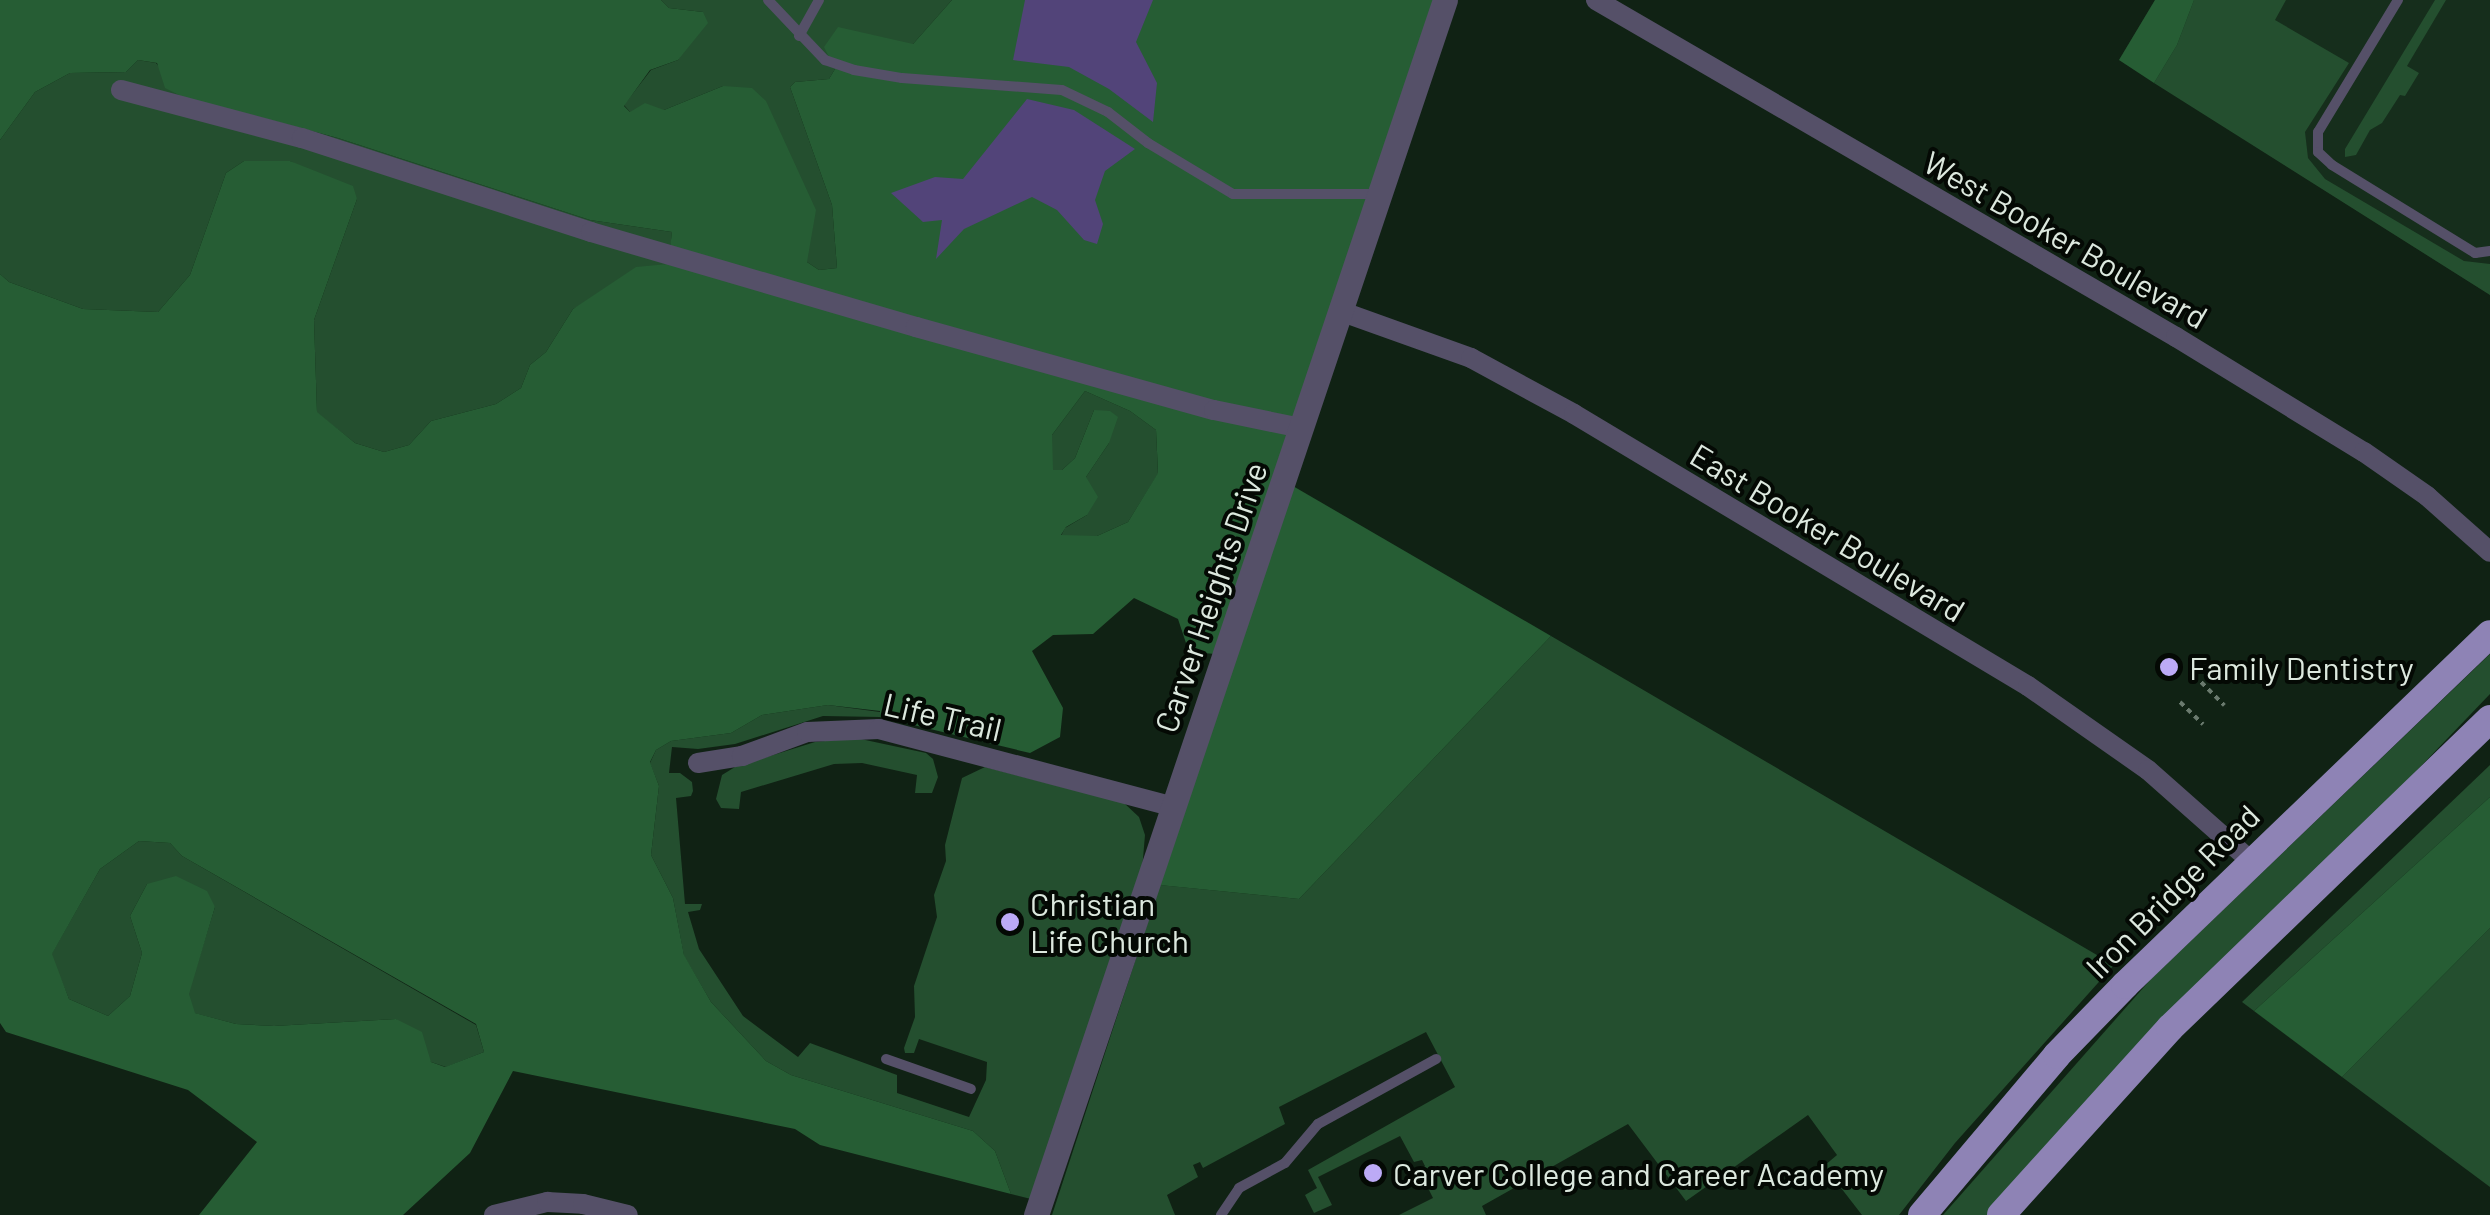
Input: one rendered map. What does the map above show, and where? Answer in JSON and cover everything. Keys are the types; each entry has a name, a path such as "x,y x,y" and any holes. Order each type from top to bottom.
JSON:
{"main road":[{"name":"Iron Bridge Road","path":"1922,1215 2056,1055 2251,861 2490,634"},
{"path":"2001,1215 2170,1028 2490,719"}],"street":[{"name":"Carver Heights Drive","path":"1036,1215 1446,0"},
{"name":"West Booker Boulevard","path":"1596,0 2330,431 2427,496 2490,552"},
{"path":"121,90 302,138 590,232 916,328 1214,410 1301,428"},
{"name":"East Booker Boulevard","path":"1340,311 1471,358 1505,376 2028,686 2148,770 2251,861"},
{"name":"Life Trail","path":"698,763 742,756 807,732 879,729 1174,807"},
{"path":"494,1215 547,1202 583,1204 628,1215"}],"lane":[{"path":"768,0 825,60 854,70 1062,90 1108,112 1148,144 1232,194 1378,194"},
{"path":"799,36 819,0"},
{"path":"2398,0 2318,132 2318,152 2332,165 2475,253 2490,251"},
{"path":"886,1059 971,1090"},
{"path":"1221,1215 1240,1188 1286,1162 1318,1124 1436,1059"},
{"path":"1230,1202 1236,1215"}],"path":[{"path":"2201,682 2224,705"},
{"path":"2180,702 2202,724"}],"shaded area":[{"path":"661,0 952,0 913,44 835,69 829,79 795,82 790,87 832,205 837,268 819,270 807,262 723,86 664,110 630,112 624,105 651,70 678,60 703,12 669,8"},
{"path":"1025,0 1153,0 1136,42 1157,83 1153,122 1109,89 1069,67 1013,60"},
{"path":"2155,0 2490,0 2490,295 2119,60"},
{"path":"2194,0 2286,0 2275,20 2349,63 2305,132 2308,158 2325,179 2464,261 2490,264 2490,295 2154,83 2177,45"},
{"path":"2435,0 2446,0 2407,66 2419,73 2382,123 2370,130 2356,155 2345,157 2345,149"},
{"path":"138,60 156,63 183,97 338,138 590,220 672,232 669,264 573,309 546,352 530,365 521,388 496,404 431,421 409,445 384,452 355,443 317,413 314,320 357,199 290,161 244,161 226,173 190,275 158,312 83,309 9,282 0,274 0,140 35,92 70,73 126,72"},
{"path":"1027,99 1074,110 1135,149 1105,171 1095,200 1103,224 1097,244 1084,240 1057,210 1032,197 964,229 936,259 942,220 923,222 891,193 935,177 963,179"},
{"path":"1085,391 1130,411 1156,430 1158,474 1128,522 1097,536 1061,536 1065,528 1087,515 1086,477 1109,443 1094,410 1075,458 1062,470 1052,471 1052,435"},
{"name":"Carver College and Career Academy","path":"1551,636 2114,965 1955,1143 1899,1215 1862,1215 1824,1166 1837,1155 1808,1115 1686,1201 1628,1124 1482,1206 1486,1215 1399,1215 1433,1198 1419,1170 1425,1166 1422,1160 1414,1162 1400,1136 1318,1177 1332,1205 1314,1213 1305,1195 1317,1188 1308,1170 1455,1087 1426,1032 1279,1107 1285,1124 1203,1168 1200,1162 1193,1165 1198,1177 1167,1195 1175,1215 1052,1215 1160,885 1299,899"},
{"path":"2490,654 2490,694 1991,1215 1943,1215 2151,979"},
{"path":"828,705 880,712 880,717 823,716 735,744 698,749 672,747 669,773 680,773 692,782 693,791 691,796 676,798 685,904 702,904 700,910 688,912 699,949 743,1016 798,1057 810,1043 897,1075 897,1093 969,1117 986,1080 987,1062 919,1039 914,1053 905,1053 904,1048 915,1017 914,986 937,917 934,895 946,861 945,845 962,778 985,767 1124,803 1139,817 1145,835 1141,882 1035,1200 1011,1194 995,1151 973,1131 791,1075 766,1061 711,1002 684,956 673,898 651,855 659,786 650,763 656,750 671,741 731,733 762,715"},
{"path":"856,738 926,753 933,759 938,777 932,793 915,793 917,775 862,763 834,764 741,792 739,809 721,808 716,799 722,775 735,767 815,742"},
{"path":"2490,765 2490,797 2254,1011 2242,1002"},
{"path":"139,841 170,843 182,856 476,1025 484,1052 446,1067 431,1062 396,1019 274,1026 236,1024 194,1013 188,994 215,907 147,884 130,916 142,953 130,996 108,1016 69,999 51,955 100,869"},
{"path":"2490,928 2490,1187 2342,1077"}],"green space":[{"path":"0,0 661,0 669,8 703,12 708,23 678,60 650,70 624,106 630,112 645,103 664,110 723,86 752,88 766,101 816,210 807,262 819,270 837,268 832,205 790,87 795,82 829,79 835,69 824,47 838,27 913,44 952,0 1435,0 1216,654 1189,652 1178,619 1134,598 1093,634 1053,635 1032,651 1063,708 1060,737 1030,753 880,717 880,711 828,705 762,715 731,733 671,741 656,750 650,762 659,786 651,855 673,898 684,955 711,1002 766,1061 791,1075 973,1131 995,1151 1011,1194 820,1145 795,1129 513,1071 470,1153 403,1215 199,1215 257,1142 188,1090 6,1032 0,1023 0,274 9,282 83,309 158,312 190,275 226,173 244,161 290,161 353,186 357,199 314,320 317,412 355,443 384,452 409,445 431,421 496,404 521,388 530,365 546,352 573,309 636,267 668,264 672,232 590,220 338,138 183,97 165,88 157,63 138,60 126,72 70,73 35,92 0,140","holes":["1085,391 1130,411 1156,430 1158,473 1128,522 1097,536 1061,535 1066,527 1087,515 1098,497 1086,477 1109,443 1118,417 1110,411 1094,410 1075,458 1062,470 1053,470 1052,435","139,841 170,843 182,856 476,1024 484,1052 445,1067 431,1062 422,1032 396,1019 274,1026 236,1024 195,1013 189,994 215,907 207,891 176,876 147,884 130,916 142,953 130,996 108,1016 69,999 52,954 100,869"]},
{"path":"2155,0 2194,0 2177,45 2154,83 2119,60"},
{"path":"1286,482 1551,636 1299,899 1149,884"},
{"path":"2490,797 2490,928 2342,1077 2254,1011"}],"place":[{"name":"Family Dentistry","path":"2169,667"},
{"name":"Christian Life Church","path":"1010,922"},
{"name":"Carver College and Career Academy","path":"1373,1173"}]}
